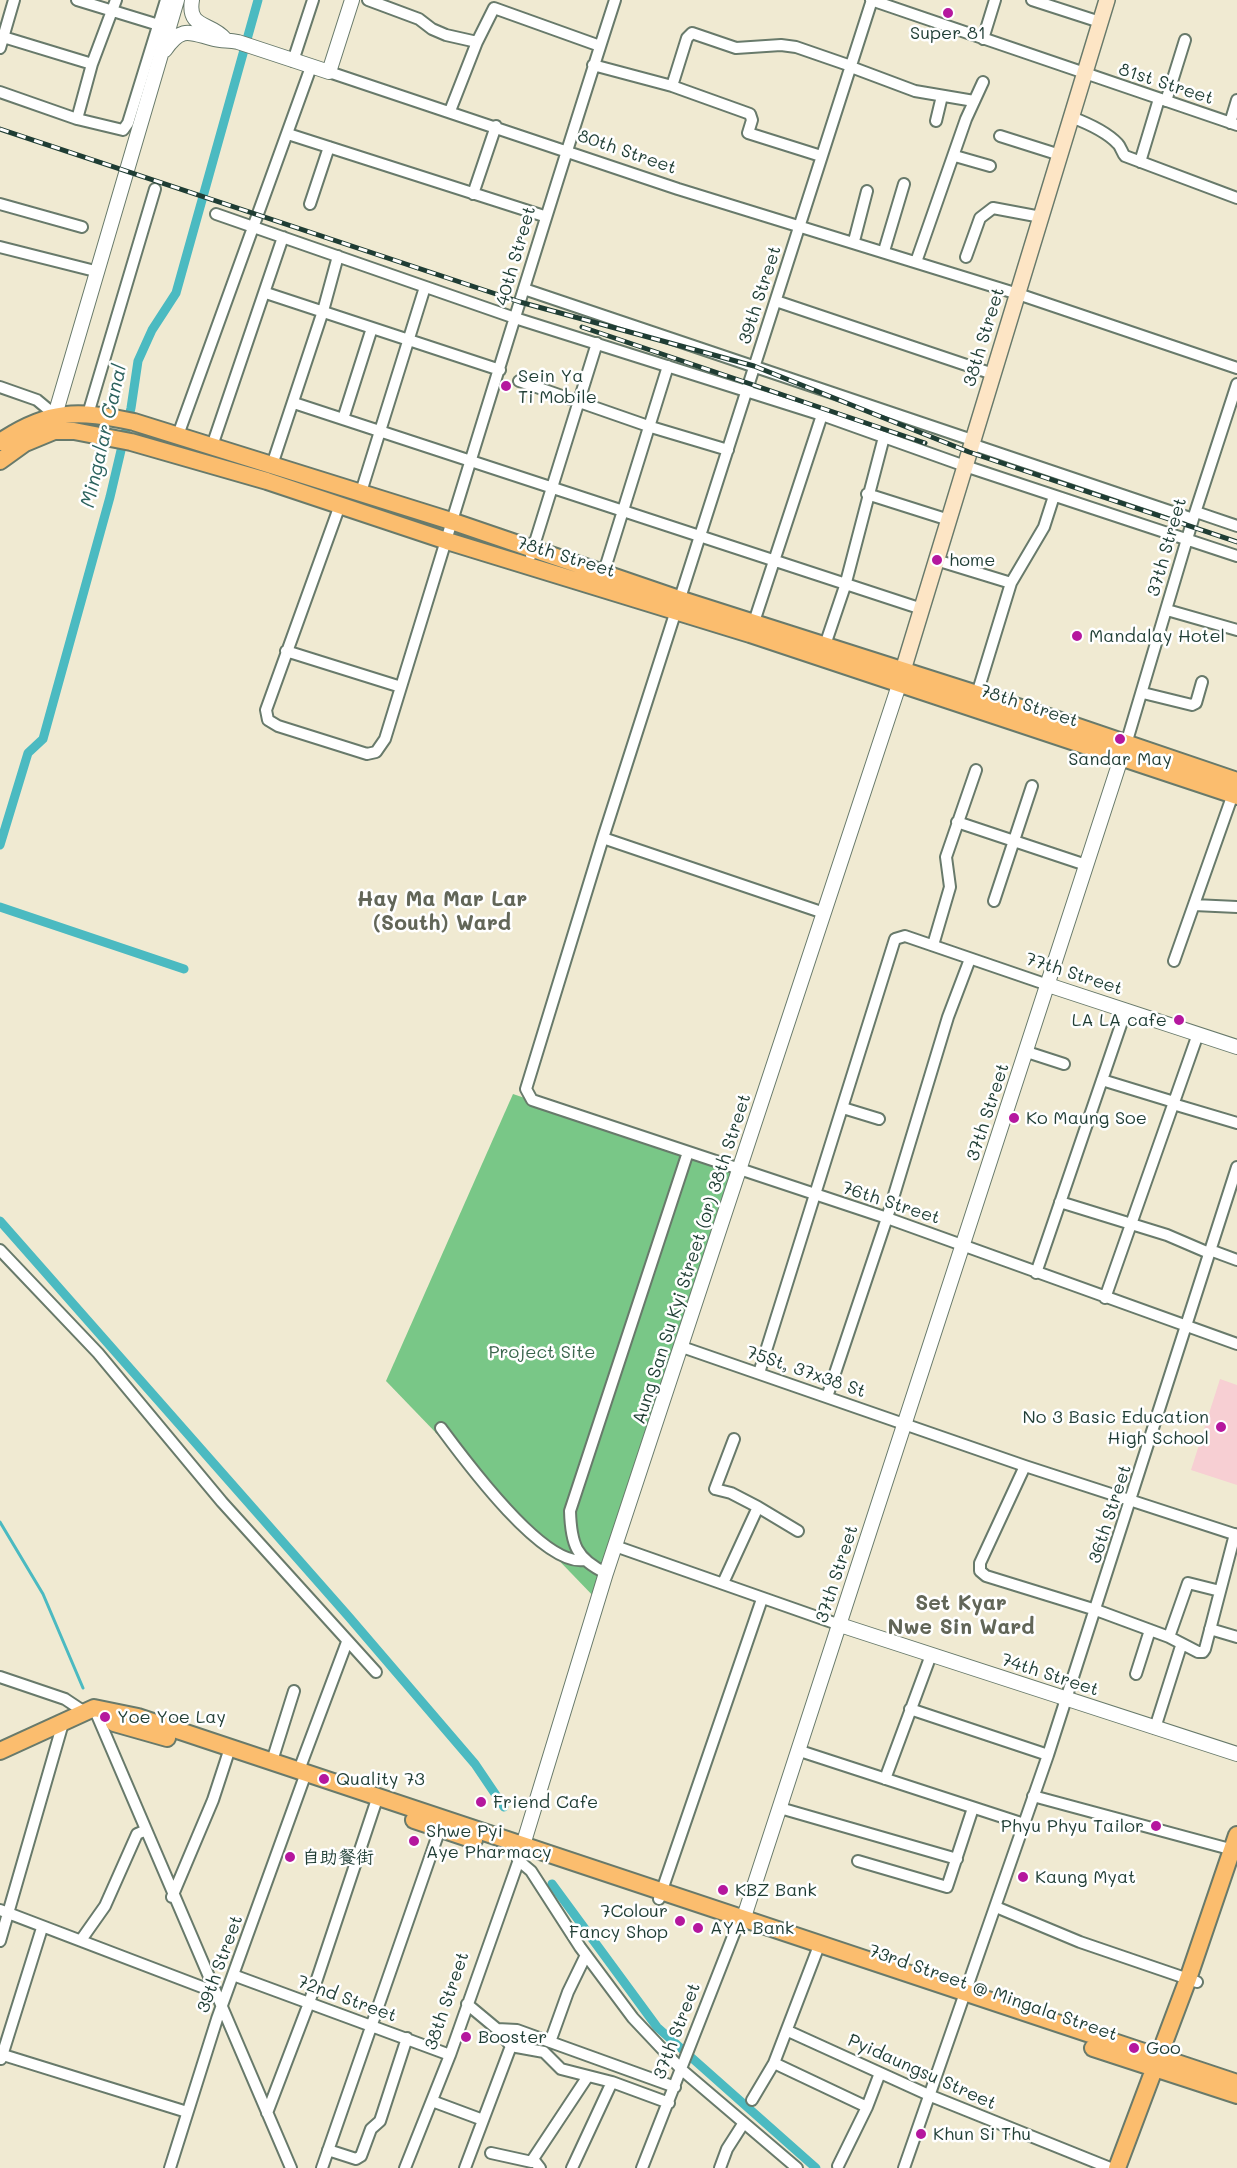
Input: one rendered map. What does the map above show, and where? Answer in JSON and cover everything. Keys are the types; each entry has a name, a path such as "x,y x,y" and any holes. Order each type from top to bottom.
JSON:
{"main road":[{"name":"38th Street","path":"901,678 1107,0"},
{"name":"78th Street","path":"0,442 19,429 88,414 126,421 178,435 533,548 601,580 677,606 752,628 1124,750"},
{"name":"78th Street","path":"54,423 74,431 130,442 267,481 527,566 601,580"},
{"name":"78th Street","path":"0,461 54,423"},
{"name":"78th Street","path":"901,678 977,693 1124,750"},
{"path":"1124,750 1236,790"},
{"path":"0,1751 83,1716 137,1723 303,1775 442,1823 520,1853"},
{"path":"229,1753 272,1761 303,1775"},
{"path":"1192,1981 1235,1845"},
{"name":"73rd Street @ Mingala Street","path":"520,1853 660,1895 818,1948 1162,2065 1237,2095"},
{"path":"1128,2168 1192,1981 1237,1866"},
{"path":"1117,2168 1162,2065"},
{"name":"73rd Street @ Mingala Street","path":"1162,2065 1237,2083"}],"street":[{"path":"14,0 1,40 92,64"},
{"path":"77,0 163,27"},
{"path":"77,118 92,64 116,0"},
{"path":"54,423 95,272 155,70 166,0"},
{"path":"0,92 77,118 123,130 128,123 163,27 177,0"},
{"name":"80th Street","path":"192,0 192,16 195,20 231,40 254,49 800,226 1018,294 1237,368"},
{"path":"293,61 313,0"},
{"path":"329,72 352,0"},
{"path":"368,0 419,19 432,29 446,35 477,42"},
{"path":"507,13 511,0"},
{"name":"40th Street","path":"286,651 266,711 268,720 278,726 368,754 376,752 385,739 454,522 544,216 615,0"},
{"name":"81st Street","path":"871,0 1234,124"},
{"name":"39th Street","path":"532,1100 526,1089 603,838 871,0"},
{"path":"983,39 994,0"},
{"path":"1034,0 1100,22"},
{"path":"450,111 477,42 494,8 600,46"},
{"name":"80th Street","path":"155,70 176,36 186,31 218,40 231,40"},
{"path":"672,86 687,38 692,33 698,33 703,39 736,48 782,45 796,48 915,91 974,100"},
{"path":"1140,162 1185,40"},
{"path":"594,64 672,86 750,114 752,118 749,133 821,156"},
{"path":"178,435 311,67"},
{"path":"916,262 974,100 983,82"},
{"path":"936,121 942,96"},
{"path":"1234,124 1237,100"},
{"path":"1071,117 1088,123 1118,144 1123,155 1237,198"},
{"path":"473,194 496,126"},
{"path":"288,134 544,216"},
{"path":"1000,136 1060,155"},
{"path":"310,204 329,147"},
{"path":"955,156 990,166"},
{"path":"884,251 904,184"},
{"path":"88,414 155,189"},
{"path":"854,241 867,191"},
{"path":"0,204 82,227"},
{"path":"966,257 980,219 993,208 1041,217"},
{"path":"216,214 515,318 822,415 965,466 1237,556"},
{"path":"212,446 266,293 283,237"},
{"path":"0,247 95,272"},
{"path":"272,465 294,403 338,256"},
{"path":"361,492 425,287"},
{"path":"524,288 972,442 1194,515 1237,526"},
{"path":"266,293 500,370"},
{"path":"776,301 993,374"},
{"path":"343,418 372,328"},
{"path":"527,566 597,343"},
{"path":"601,580 651,427 668,366"},
{"path":"519,381 651,427 728,450"},
{"name":"37th Street","path":"642,2168 740,1923 800,1751 1143,693 1194,515 1237,384"},
{"path":"0,387 37,400 54,423"},
{"path":"294,403 343,418 380,433 701,535 845,586 922,609"},
{"path":"752,628 822,415"},
{"path":"823,652 845,586 867,494 884,437"},
{"path":"867,494 949,520"},
{"path":"977,693 1011,583 1044,527 1054,496"},
{"path":"340,505 286,651 401,687"},
{"path":"936,560 1011,583"},
{"path":"1167,610 1237,630"},
{"name":"Aung San Su Kyi Street (or) 38th Street","path":"520,1853 615,1546 689,1349 740,1171 901,678"},
{"path":"1143,693 1192,705 1196,703 1202,682"},
{"path":"933,945 948,896 949,876 946,857 976,770"},
{"path":"994,901 1032,786"},
{"path":"1174,961 1236,790"},
{"path":"957,822 1086,865"},
{"path":"603,838 824,913"},
{"path":"1194,905 1237,907"},
{"name":"77th Street","path":"843,1108 895,939 900,935 1237,1047"},
{"path":"827,1397 886,1218 948,1017 970,959"},
{"path":"1036,1273 1126,1010"},
{"path":"1105,1298 1198,1034"},
{"path":"1027,1052 1064,1064"},
{"path":"1102,1080 1237,1123"},
{"name":"76th Street","path":"532,1100 886,1218 1237,1344"},
{"path":"759,1373 843,1108 879,1119"},
{"path":"606,1573 584,1560 576,1550 571,1530 570,1511 688,1152"},
{"name":"36th Street","path":"905,2166 1048,1755 1132,1500 1237,1167"},
{"path":"1060,1202 1130,1226 1173,1237 1237,1260"},
{"path":"0,1250 98,1353 161,1431 376,1672"},
{"name":"75St, 37x38 St","path":"689,1349 1025,1466 1236,1534"},
{"path":"441,1428 484,1485 526,1528 555,1550 577,1561 584,1560"},
{"path":"734,1439 715,1489 731,1493 798,1530"},
{"path":"1025,1466 980,1563 980,1571 994,1579 1096,1610 1169,1637 1181,1646 1203,1652 1236,1534"},
{"path":"723,1583 758,1507"},
{"name":"74th Street","path":"615,1546 723,1583 762,1599 1237,1754"},
{"path":"1169,1637 1188,1583 1220,1592"},
{"path":"660,1895 762,1599"},
{"path":"1210,1629 1237,1637"},
{"path":"1136,1674 1150,1630"},
{"name":"39th Street","path":"170,2168 221,2006 303,1775 347,1642"},
{"path":"1155,1728 1181,1646"},
{"path":"885,1779 931,1655"},
{"path":"0,1677 65,1699 83,1716 144,1831 291,2168"},
{"path":"272,1761 294,1691"},
{"path":"910,1709 1048,1755"},
{"path":"0,1941 4,1912 83,1716"},
{"path":"800,1751 1024,1824"},
{"path":"172,1896 229,1753"},
{"path":"1033,1796 1235,1845"},
{"path":"267,2114 309,2003 377,1801"},
{"path":"780,1808 957,1859"},
{"path":"858,1861 945,1887 949,1885 974,1808"},
{"path":"322,2168 442,1823"},
{"path":"81,1940 105,1906 136,1834 144,1831"},
{"path":"520,1853 586,1955 633,2018 743,2124 798,2168"},
{"name":"38th Street","path":"405,2168 450,2055 520,1853"},
{"path":"996,1907 1080,1942 1192,1981"},
{"path":"4,1912 215,1992"},
{"path":"42,1928 1,2057 187,2112"},
{"path":"752,2100 774,2063 788,2031 818,1948"},
{"path":"549,2042 568,1992 586,1955"},
{"name":"72nd Street","path":"233,1975 372,2024 450,2055"},
{"path":"467,2004 496,2029 511,2046 544,2052 561,2069 612,2082 669,2103"},
{"path":"496,2029 509,2028 675,2087"},
{"name":"Pyidaungsu Street","path":"788,2031 931,2096 1110,2168"},
{"path":"328,2150 356,2159 361,2156 371,2129 380,2121 407,2038"},
{"path":"465,2168 511,2046"},
{"path":"774,2063 867,2107"},
{"path":"838,2166 867,2107 880,2073"},
{"path":"490,2153 536,2165 588,2076"},
{"path":"572,2168 612,2082"},
{"path":"432,2101 483,2120"},
{"path":"720,2168 743,2124"},
{"path":"905,2166 917,2168"}],"shaded area":[{"name":"No 3 Basic Education High School","path":"1220,1379 1237,1385 1237,1485 1191,1470"}],"green space":[{"name":"Project Site","path":"513,1094 740,1171 598,1601 386,1381"}],"waterway":[{"name":"Mingalar Canal","path":"0,845 28,753 43,739 110,497 131,408 138,361 152,330 176,293 258,0"},
{"path":"0,907 184,969"},
{"path":"0,1221 349,1617 475,1764 504,1807"},
{"path":"0,1522 43,1594 83,1688"},
{"path":"552,1884 657,2027 816,2168"}],"railway":[{"path":"0,129 520,302 754,366 969,452 1237,542"},
{"path":"582,327 925,443"}],"place":[{"name":"Super 81","path":"948,13"},
{"name":"Sein Ya Ti Mobile","path":"506,386"},
{"name":"home","path":"937,560"},
{"name":"Mandalay Hotel","path":"1077,636"},
{"name":"Sandar May","path":"1120,739"},
{"name":"LA LA cafe","path":"1179,1020"},
{"name":"Ko Maung Soe","path":"1014,1118"},
{"name":"No 3 Basic Education High School","path":"1221,1427"},
{"name":"Yoe Yoe Lay","path":"105,1717"},
{"name":"Quality 73","path":"324,1779"},
{"name":"Friend Cafe","path":"481,1802"},
{"name":"Phyu Phyu Tailor","path":"1156,1826"},
{"name":"Shwe Pyi Aye Pharmacy","path":"414,1841"},
{"name":"自助餐街","path":"290,1857"},
{"name":"Kaung Myat","path":"1023,1877"},
{"name":"KBZ Bank","path":"723,1890"},
{"name":"7Colour Fancy Shop","path":"680,1921"},
{"name":"AYA Bank","path":"698,1928"},
{"name":"Booster","path":"466,2037"},
{"name":"Goo","path":"1134,2048"},
{"name":"Khun Si Thu","path":"921,2134"}],"district":[{"name":"Hay Ma Mar Lar (South) Ward","path":"442,912"},
{"name":"Set Kyar Nwe Sin Ward","path":"961,1616"}]}
